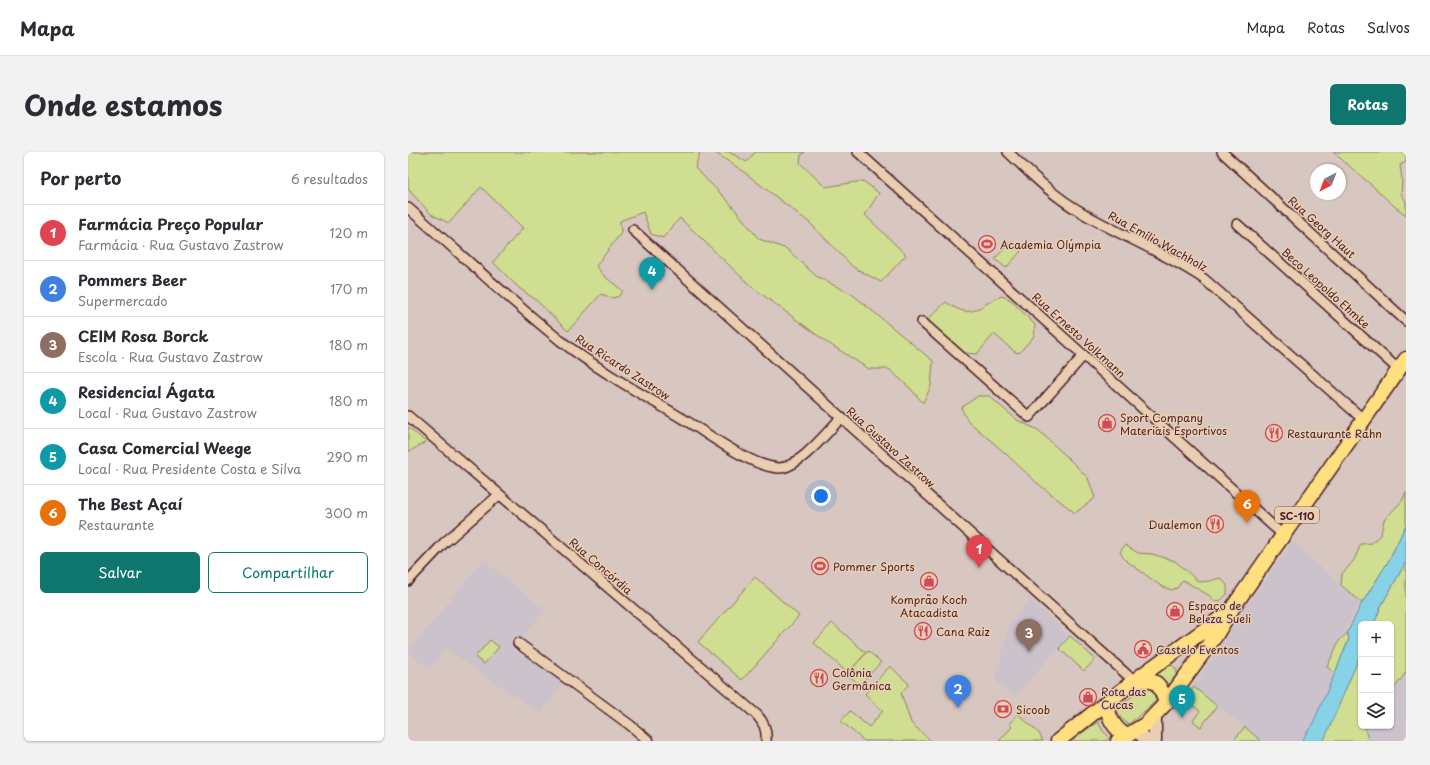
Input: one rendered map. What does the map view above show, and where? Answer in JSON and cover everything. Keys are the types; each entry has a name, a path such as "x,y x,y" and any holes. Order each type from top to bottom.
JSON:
{"main road":[{"name":"SC-110","path":"1127,736 1155,716 1166,703 1216,635 1231,610 1402,364"},
{"name":"SC-110","path":"1058,741 1231,610"},
{"path":"1134,682 1149,680 1157,684 1166,703"},
{"path":"1107,703 1107,711 1111,721 1120,732 1127,736 1147,741"},
{"path":"1155,716 1155,741"}],"street":[{"name":"Rua Ernesto Volkmann","path":"858,152 1283,535"},
{"name":"Rua Emílio Wachholz","path":"1008,152 1033,177 1092,219 1179,263 1204,279 1364,420"},
{"name":"Rua Georg Haut","path":"1222,152 1406,321"},
{"name":"Rua Ricardo Zastrow","path":"408,208 537,321 562,341 606,372 751,459 767,466 780,468 792,465 803,458 841,418"},
{"name":"Beco Leopoldo Ehmke","path":"1237,224 1402,364"},
{"name":"Rua Gustavo Zastrow","path":"633,230 1134,682"},
{"path":"922,322 1028,417 1084,356"},
{"name":"Rua Concórdia","path":"408,416 757,715 765,726 766,741"},
{"path":"408,580 444,543 500,495"},
{"path":"518,643 630,725 649,741"}],"shaded area":[{"path":"1293,542 1360,602 1327,667 1335,673 1313,723 1302,741 1261,741 1194,686 1244,610"},
{"path":"483,560 545,610 513,649 563,682 541,714 446,649 429,669 408,652"},
{"path":"1030,600 1069,636 1014,697 995,680 1011,620"},
{"path":"1406,672 1406,741 1368,741 1365,729 1394,729 1394,689"}],"green space":[{"path":"408,152 700,152 695,168 728,201 759,239 787,249 816,276 853,295 933,361 931,386 923,403 911,389 889,369 869,369 828,343 752,287 680,218 663,238 651,234 643,212 620,221 621,233 596,266 604,276 623,291 619,296 613,298 601,294 568,331 536,300 519,288 493,262 523,228 481,187 449,223 431,214 408,189"},
{"path":"714,152 729,152 747,162 755,152 805,152 801,155 800,163 825,187 863,181 879,193 865,215 906,255 881,282 853,267 810,223 740,169"},
{"path":"1333,152 1406,152 1406,162 1400,165 1402,179 1401,194 1406,201 1406,215 1393,205"},
{"path":"1011,241 1021,251 1006,268 995,259"},
{"path":"1002,296 1011,300 1035,325 1034,336 1019,353 1015,352 994,334 977,354 965,353 927,320 946,302 955,308 963,311 969,311 975,310"},
{"path":"978,396 989,396 1017,420 1038,430 1088,478 1095,498 1075,513 1036,482 968,421 961,408"},
{"path":"408,427 426,442 408,452"},
{"path":"1406,492 1406,525 1388,562 1362,603 1341,585 1342,574 1354,560 1361,544 1372,543 1381,534 1384,520 1402,501"},
{"path":"1125,545 1138,553 1152,554 1175,561 1199,582 1220,578 1227,585 1227,594 1221,600 1214,601 1210,596 1183,580 1177,588 1171,590 1161,586 1124,559 1120,552"},
{"path":"1406,562 1406,672 1394,689 1394,621 1375,621 1381,606"},
{"path":"755,577 799,616 742,680 698,642"},
{"path":"832,623 866,653 848,673 814,643"},
{"path":"1347,633 1349,639 1335,673 1327,667 1339,641"},
{"path":"1070,636 1095,659 1084,671 1059,648"},
{"path":"490,640 499,647 484,664 475,657"},
{"path":"868,651 881,662 860,685 847,674"},
{"path":"1358,660 1358,729 1365,729 1368,741 1323,741"},
{"path":"1172,665 1177,670 1176,675 1167,687 1155,675 1166,666"},
{"path":"890,666 909,684 901,693 911,723 931,741 864,741 841,721 850,711 869,727 883,711 865,694"},
{"path":"1146,686 1154,690 1156,701 1129,724 1121,718 1117,708"},
{"path":"1194,687 1217,706 1201,727 1193,721 1200,711 1185,699"},
{"path":"1018,714 1039,733 1043,741 999,741 1012,727 1009,724"},
{"path":"1098,722 1103,731 1110,738 1105,741 1070,741"},
{"path":"1245,727 1261,741 1233,741"}],"water":[{"path":"1406,525 1406,562 1381,606 1375,621 1358,621 1358,660 1325,738 1323,741 1302,741 1313,723 1335,673 1349,639 1347,633 1362,603 1388,562"}],"place":[{"name":"Academia Olýmpia","path":"987,244"},
{"name":"Residencial Ágata","path":"652,290"},
{"name":"Sport Company Materiais Esportivos","path":"1107,423"},
{"name":"Restaurante Rahn","path":"1274,433"},
{"name":"The Best Açaí","path":"1247,523"},
{"name":"Dualemon","path":"1215,524"},
{"name":"Pommer Sports","path":"820,566"},
{"name":"Farmácia Preço Popular","path":"979,568"},
{"name":"Komprão Koch Atacadista","path":"929,581"},
{"name":"Espaço de Beleza Sueli","path":"1175,611"},
{"name":"Cana Raiz","path":"923,631"},
{"name":"Castelo Eventos","path":"1143,649"},
{"name":"CEIM Rosa Borck","path":"1029,652"},
{"name":"Colônia Germânica","path":"819,678"},
{"name":"Rota das Cucas","path":"1088,697"},
{"name":"Pommers Beer","path":"958,708"},
{"name":"Sicoob","path":"1003,709"},
{"name":"Casa Comercial Weege","path":"1182,718"}]}
